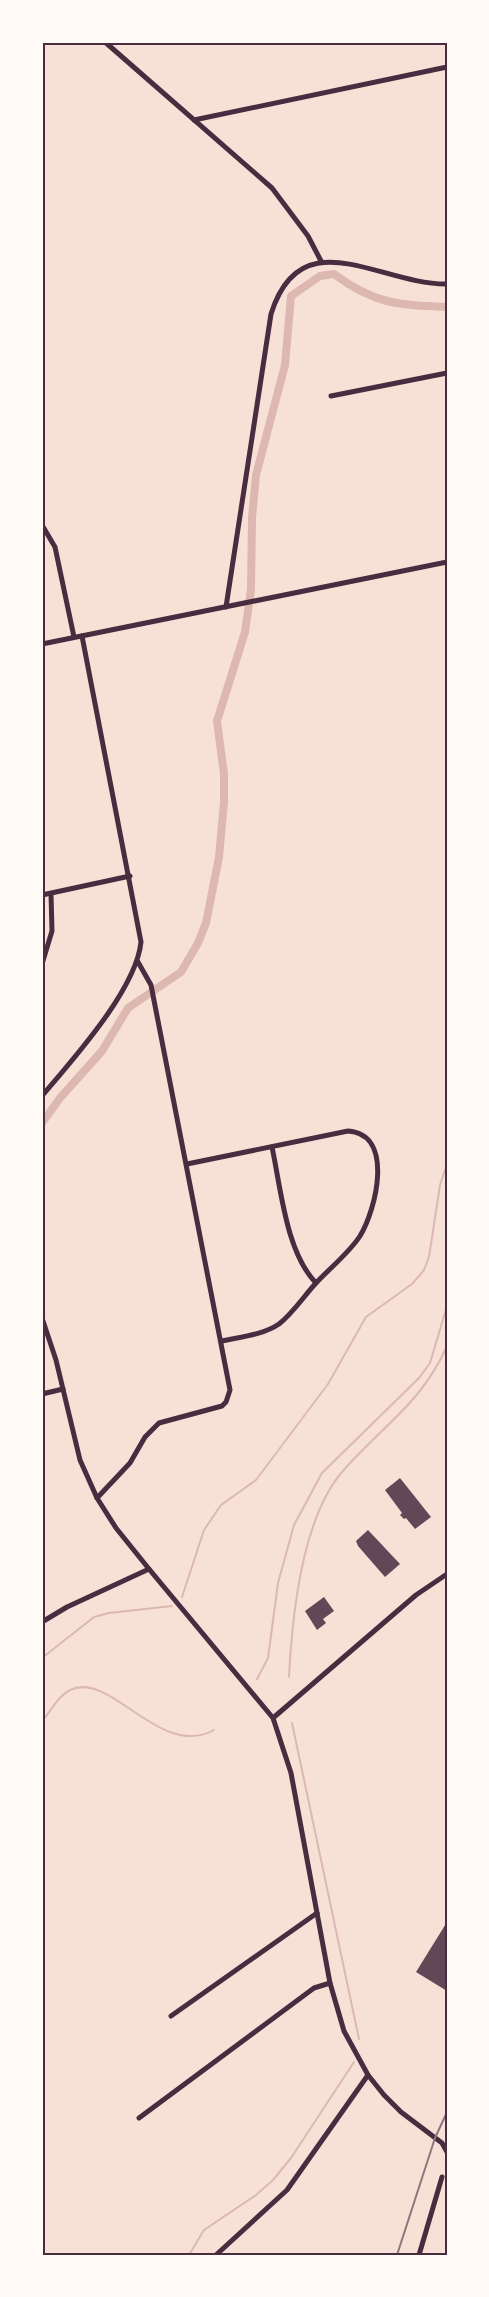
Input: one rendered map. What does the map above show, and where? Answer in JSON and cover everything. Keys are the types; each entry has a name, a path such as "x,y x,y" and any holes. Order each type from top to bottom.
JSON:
{"street":[{"path":"105,42 272,188 308,236 321,261"},
{"path":"194,120 447,67"},
{"path":"226,607 271,314 281,287 292,274 321,261 340,261 409,281 447,284"},
{"path":"331,396 447,373"},
{"path":"42,525 55,548 74,638"},
{"path":"42,644 447,562"},
{"path":"42,1096 122,991 138,962 140,929 81,636"},
{"path":"42,896 130,876"},
{"path":"42,964 52,930 51,894"},
{"path":"97,1498 130,1463 145,1437 159,1423 215,1408 226,1402 230,1384 154,998 151,985 138,962"},
{"path":"187,1164 348,1131 364,1135 372,1142 376,1152 377,1166 372,1207 358,1238 278,1324 222,1341"},
{"path":"272,1147 296,1251 305,1272 316,1283"},
{"path":"42,1318 56,1360 80,1460 97,1498 116,1528 273,1718 291,1773 330,1983 342,2025 368,2075 401,2112 444,2143 447,2152"},
{"path":"42,1394 63,1389"},
{"path":"42,1622 67,1607 149,1569"},
{"path":"273,1718 416,1595 447,1574"},
{"path":"171,2016 316,1913"},
{"path":"139,2118 314,1988 330,1983"},
{"path":"216,2255 287,2190 368,2075"},
{"path":"419,2255 442,2176"}],"building":[{"path":"400,1478 431,1517 415,1529 406,1518 400,1515 402,1513 385,1490"},
{"path":"368,1530 400,1564 385,1577 356,1541"},
{"path":"324,1597 334,1611 323,1619 326,1623 317,1630 305,1611"},
{"path":"447,1922 447,1991 416,1972"}],"waterway":[{"path":"42,1123 60,1098 102,1051 128,1008 181,972 198,943 206,923 219,857 224,802 224,774 217,721 245,632 251,589 252,518 256,475 285,365 291,296 320,276 334,274 362,292 387,301 447,307"},
{"path":"182,1597 204,1530 221,1505 256,1480 328,1384 366,1317 412,1284 424,1270 429,1257 440,1185 447,1164"},
{"path":"257,1679 268,1658 278,1583 294,1525 322,1473 419,1378 430,1363 447,1306"},
{"path":"289,1677 297,1598 308,1542 317,1515 328,1492 342,1472 413,1399 437,1366 447,1346"},
{"path":"42,1658 94,1617 109,1613 172,1606"},
{"path":"42,1721 66,1693 86,1687 102,1692 174,1734 194,1736 214,1730"},
{"path":"292,1723 359,2039"},
{"path":"189,2255 204,2230 256,2195 273,2180 291,2158 354,2062"}],"railway":[{"path":"397,2255 435,2138 447,2112"}]}
